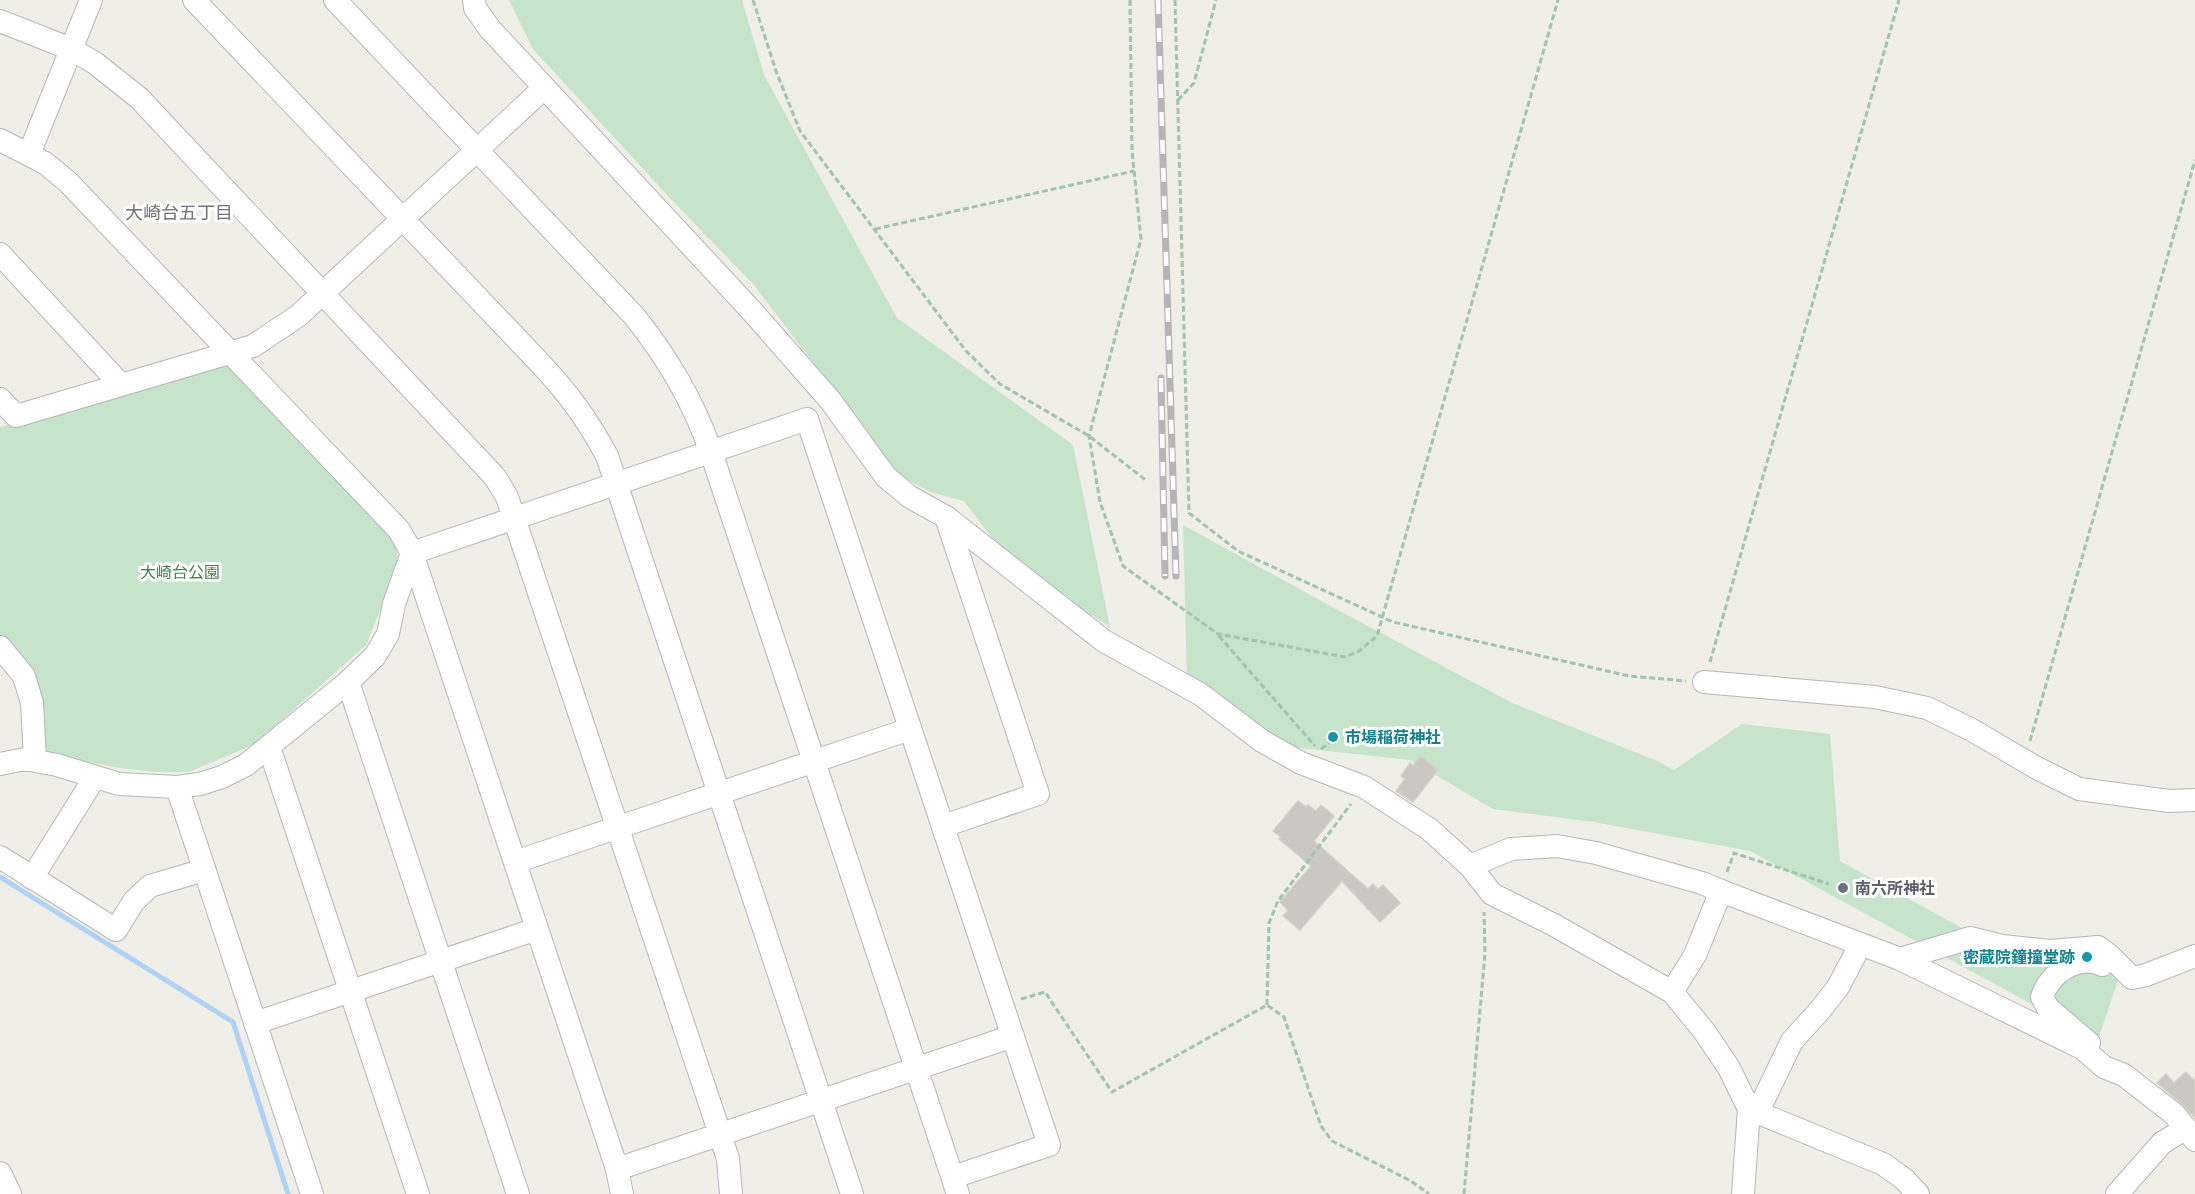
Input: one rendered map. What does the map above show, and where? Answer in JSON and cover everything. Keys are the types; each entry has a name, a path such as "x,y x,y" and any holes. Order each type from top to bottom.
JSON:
{"street":[{"path":"29,154 91,0"},
{"path":"335,0 635,317 684,389 698,415 711,452 956,1186 1049,1145 807,419 711,452 412,552"},
{"path":"474,0 475,8 490,29 750,309 823,392 886,477 910,497 946,518 1104,641 1200,694 1262,741 1301,763 1364,787 1429,829 1470,866 1492,894 1554,925 1672,992 1704,1031 1729,1068 1749,1109 1743,1194"},
{"path":"196,1 570,395 590,425 607,456 852,1194"},
{"path":"0,21 71,49 95,63 139,98 495,477 507,497 720,1134 728,1159 731,1194"},
{"path":"0,399 8,420 253,346 278,331 324,293 544,88"},
{"path":"0,140 45,163 68,182 399,530 412,552 617,1169 622,1194"},
{"path":"0,254 121,385"},
{"path":"943,826 1038,794 946,518"},
{"path":"0,764 25,759 35,760 119,784 177,787 200,784 222,777 246,765 348,682 375,656 388,634 394,603 412,552"},
{"path":"0,647 24,676 32,703 35,760"},
{"path":"348,682 518,1194"},
{"path":"1704,682 1875,697 1927,708 2079,789 2169,801 2195,800"},
{"path":"515,862 910,729"},
{"path":"269,747 418,1194"},
{"path":"32,878 95,777"},
{"path":"177,787 312,1194"},
{"path":"1470,866 1511,849 1557,846 1596,853 1702,883 1900,959 2082,1048 2104,1067 2124,1075"},
{"path":"0,857 116,930 134,901 150,886 204,870"},
{"path":"1672,992 1695,955 1721,891"},
{"path":"255,1023 537,929"},
{"path":"1900,959 1970,938 2002,946 2050,951 2098,947 2128,975"},
{"path":"1749,1109 1762,1103 1792,1041 1838,987 1855,955 1857,943"},
{"path":"2117,1194 2162,1143 2192,1135 2174,1114 2124,1075 2077,1031 2048,1008 2042,997 2046,985 2061,970 2078,963 2094,961 2132,978 2195,956"},
{"path":"617,1169 1012,1036"},
{"path":"1749,1109 1883,1164 1904,1179 1918,1194"},
{"path":"0,1173 10,1194"}],"path":[{"path":"753,0 776,71 800,131 966,351 1000,384 1089,436 1147,481"},
{"path":"1130,0 1132,151 1142,239 1089,436 1100,502 1123,566 1218,634 1326,758"},
{"path":"1174,0 1188,513 1238,551 1393,622 1629,676 1704,682 1899,0"},
{"path":"1178,100 1194,83 1216,0"},
{"path":"1218,634 1345,657 1359,651 1377,636 1558,0"},
{"path":"2024,761 2195,160"},
{"path":"875,229 1134,171"},
{"path":"1324,746 1330,742"},
{"path":"1267,1005 1269,923 1278,901 1364,787"},
{"path":"1721,891 1734,853 1828,884"},
{"path":"1464,1194 1485,953 1483,906 1492,894"},
{"path":"1002,1004 1045,992 1112,1092 1267,1005"},
{"path":"1267,1005 1284,1017 1321,1126 1332,1141 1411,1181 1429,1194"}],"green space":[{"path":"509,0 742,0 764,75 897,318 1073,445 1110,627 1011,563 964,501 930,492 898,474 754,285 669,197 533,49"},
{"name":"大崎台公園","path":"220,364 233,366 394,539 399,563 366,645 255,744 189,772 156,772 120,768 53,755 44,749 0,639 0,427"},
{"path":"1183,525 1512,703 1657,761 1674,770 1742,724 1830,734 1840,861 2000,949 2121,971 2098,1040 1750,851 1594,822 1493,809 1410,760 1291,747 1187,677"}],"building":[{"path":"1420,756 1438,770 1413,802 1396,791 1405,779 1401,776 1410,763 1413,766"},
{"path":"1298,801 1316,811 1321,805 1334,816 1314,841 1368,889 1373,884 1378,889 1383,885 1400,903 1380,922 1342,881 1300,930 1283,916 1288,910 1280,902 1311,866 1279,839 1281,837 1273,831"},
{"path":"2186,1072 2195,1081 2195,1118 2157,1083 2166,1074 2174,1083"}],"waterway":[{"path":"0,877 233,1022 288,1194"}],"railway":[{"path":"1158,0 1176,576"},
{"path":"1161,378 1165,576"}],"place":[{"name":"市場稲荷神社","path":"1333,737"},
{"name":"南六所神社","path":"1843,888"},
{"name":"密蔵院鐘撞堂跡","path":"2087,957"}],"district":[{"name":"大崎台五丁目","path":"179,212"}]}
